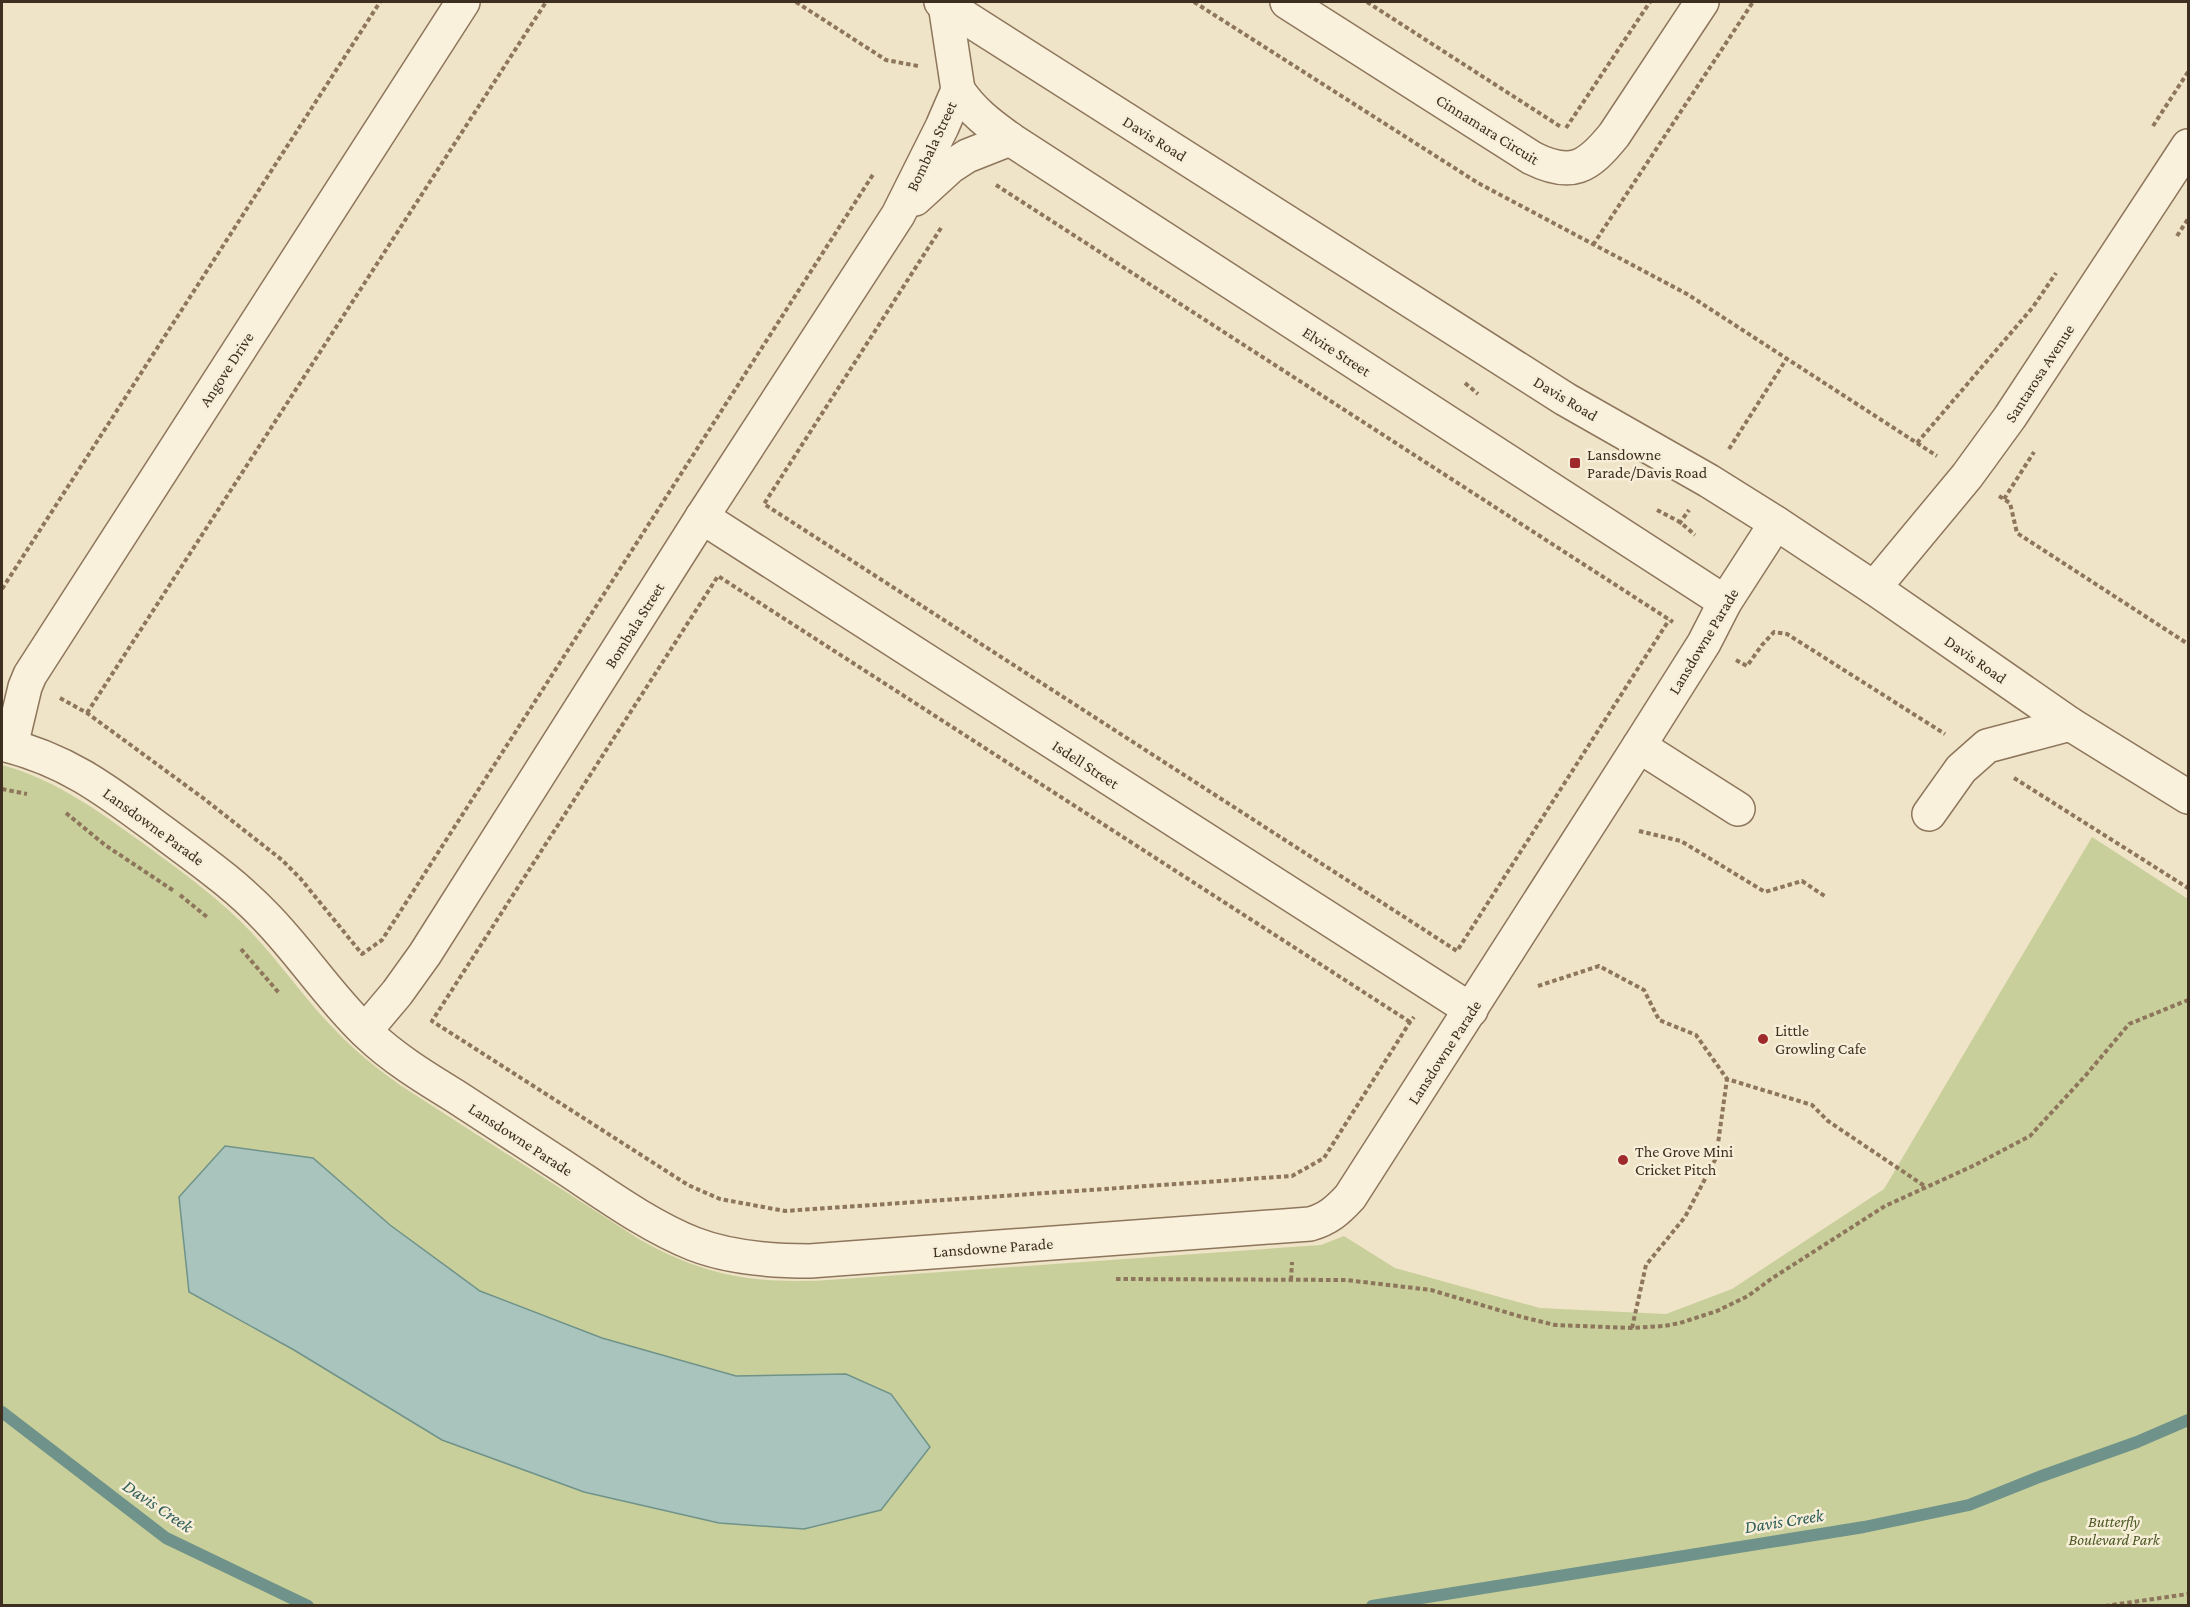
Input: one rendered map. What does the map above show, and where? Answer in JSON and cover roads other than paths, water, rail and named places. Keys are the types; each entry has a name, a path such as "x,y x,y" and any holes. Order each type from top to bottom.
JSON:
{"street":[{"name":"Angove Drive","path":"6,745 30,675 463,2"},
{"name":"Cinnamara Circuit","path":"1287,2 1532,158 1548,166 1562,168 1577,167 1598,155 1614,135 1702,2"},
{"name":"Bombala Street","path":"365,1031 397,993 424,954 702,517 898,215 958,90 943,3"},
{"name":"Davis Road","path":"943,3 1565,399 1776,523 2070,724 2188,798"},
{"name":"Elvire Street","path":"958,90 967,104 981,118 1010,139 1725,602"},
{"name":"Bombala Street","path":"898,215 950,167 967,156 1010,139"},
{"name":"Santarosa Avenue","path":"1874,588 1967,476 2010,417 2188,146"},
{"name":"Isdell Street","path":"702,517 1471,1010"},
{"name":"Lansdowne Parade","path":"6,745 45,757 97,784 222,875 268,919 365,1031 420,1074 643,1217 694,1244 724,1252 782,1261 810,1261 1294,1226 1325,1219 1338,1211 1350,1197 1639,746 1704,643 1725,602 1776,523"},
{"path":"1929,814 1962,770 1987,746 2070,724"},
{"path":"1639,746 1738,809"}],"water":[{"path":"225,1146 313,1158 390,1225 480,1291 602,1338 736,1376 846,1374 891,1394 930,1447 881,1510 804,1529 719,1523 584,1492 442,1440 294,1350 189,1292 179,1197"}],"waterway":[{"name":"Davis Creek","path":"2,1412 166,1538 308,1606"},
{"name":"Davis Creek","path":"1372,1606 1864,1527 1969,1505 2137,1442 2188,1420"}],"place":[{"name":"Lansdowne Parade/Davis Road","path":"1575,463"},
{"name":"Little Growling Cafe","path":"1763,1039"},
{"name":"The Grove Mini Cricket Pitch","path":"1623,1160"}],"park label":[{"name":"Butterfly Boulevard Park","path":"2114,1530"}]}
